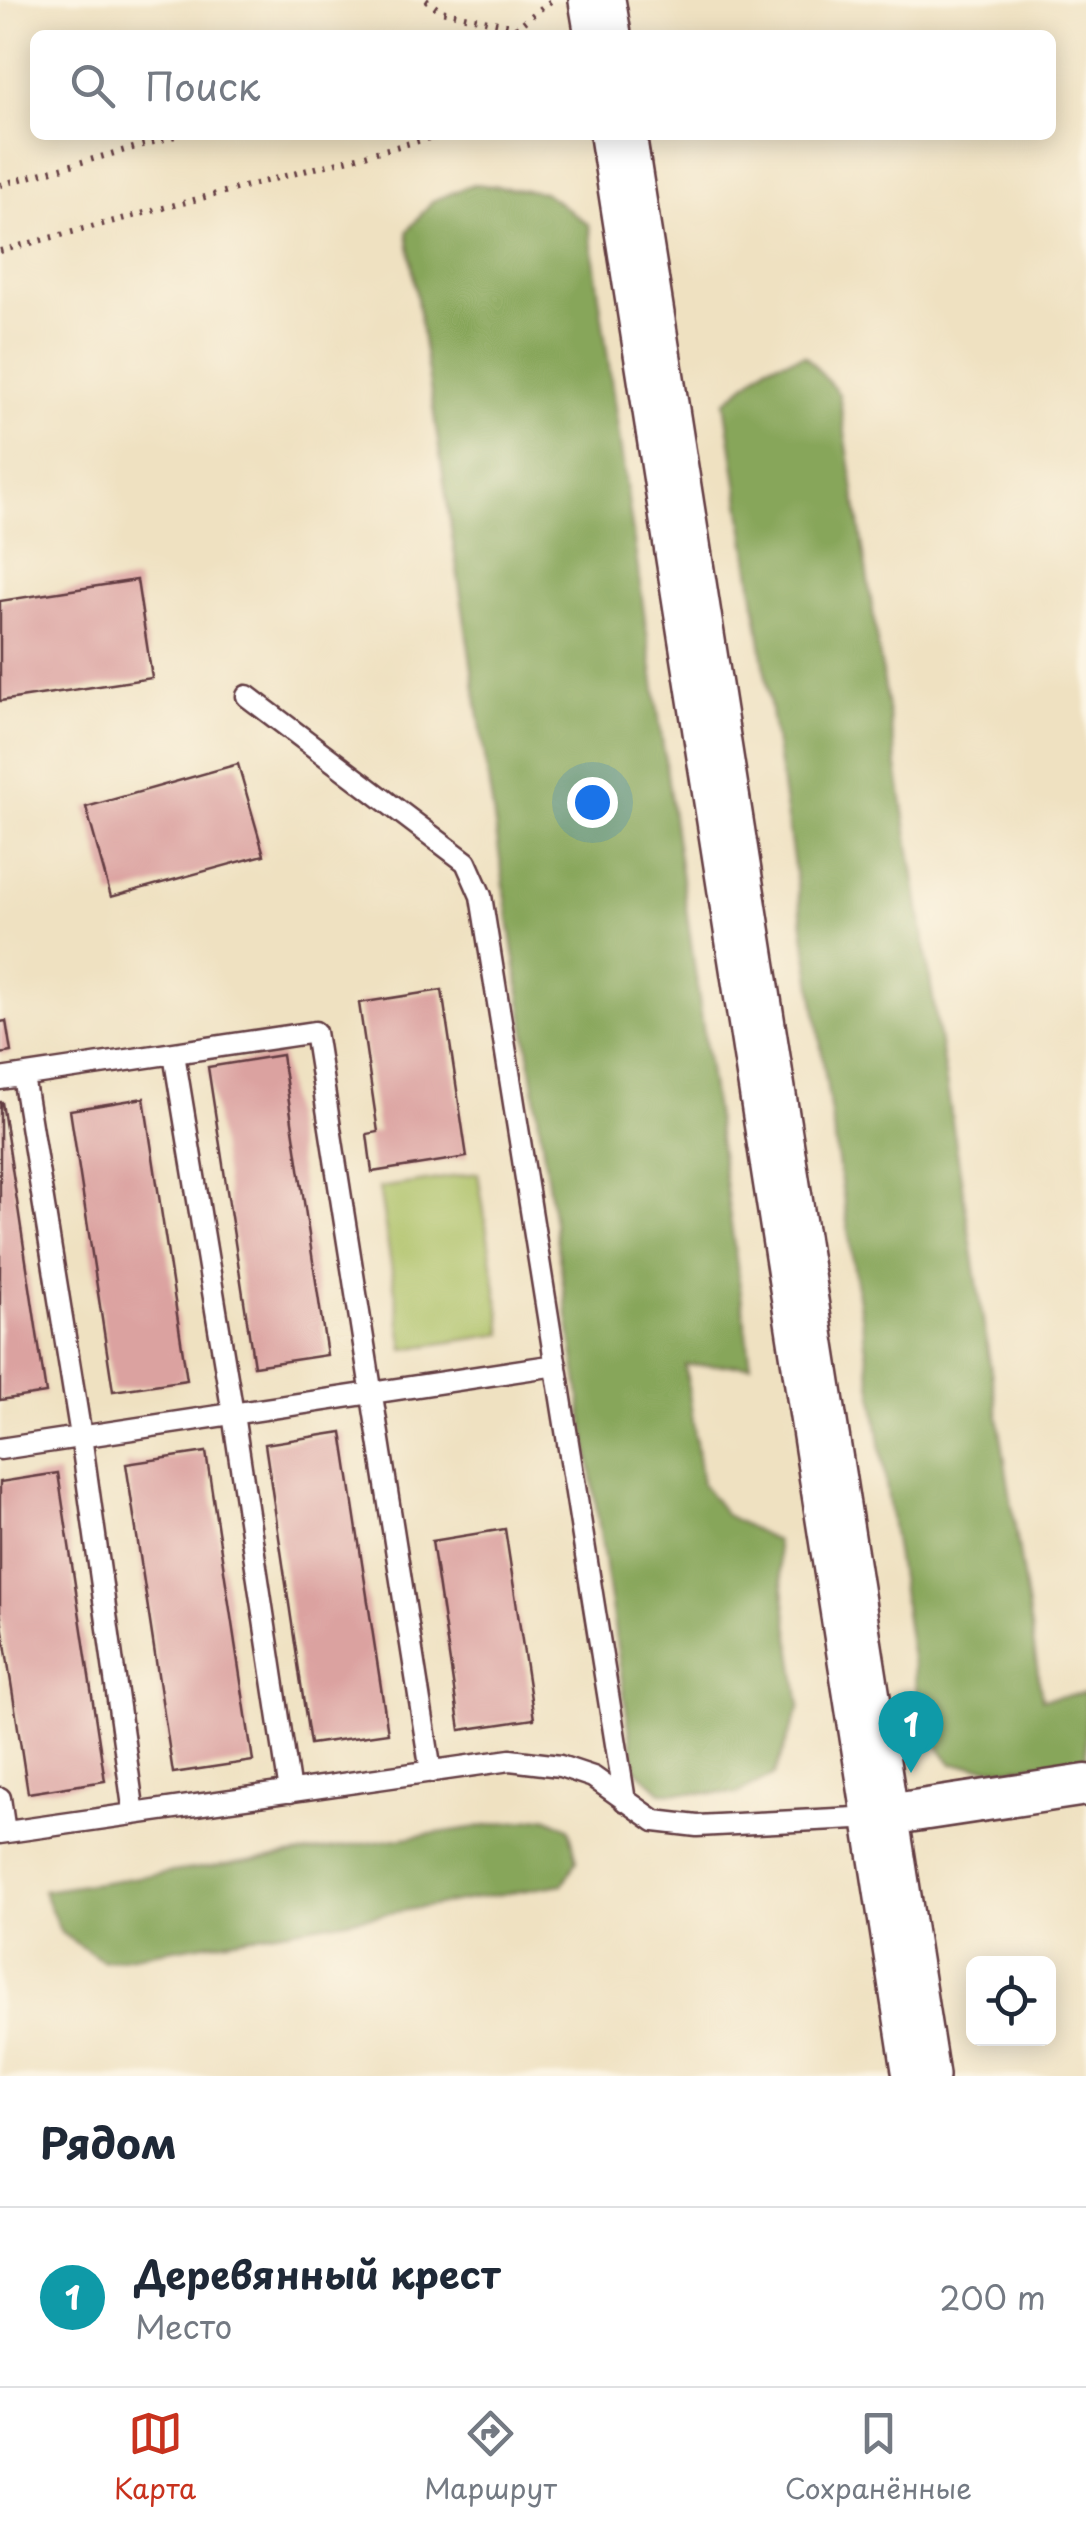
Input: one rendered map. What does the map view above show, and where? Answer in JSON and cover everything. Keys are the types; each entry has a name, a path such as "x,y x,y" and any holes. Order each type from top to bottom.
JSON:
{"street":[{"path":"597,0 601,30"},
{"path":"619,140 922,2076"},
{"path":"881,1816 1086,1785"}],"lane":[{"path":"246,696 466,862 481,896 625,1802"},
{"path":"0,1079 315,1032 431,1772"},
{"path":"174,1054 234,1414 290,1792"},
{"path":"23,1076 82,1436 134,1814"},
{"path":"0,1448 556,1365"},
{"path":"0,1798 3,1833 510,1760 560,1766 592,1777 655,1821 696,1826 881,1816"}],"path":[{"path":"426,0 441,11 517,27"},
{"path":"509,30 552,0"},
{"path":"0,184 161,140"},
{"path":"0,251 422,140"}],"green space":[{"path":"474,184 544,192 589,225 751,1365 685,1365 702,1484 726,1515 776,1541 800,1706 774,1775 737,1794 661,1792 635,1768 407,232 432,201"},
{"path":"805,355 839,394 1042,1699 1086,1693 1086,1757 1007,1769 952,1764 922,1726 725,402 768,365"},
{"path":"478,1173 503,1334 404,1349 379,1188"},
{"path":"546,1817 569,1828 577,1860 563,1884 103,1961 61,1933 43,1891"}],"building":[{"path":"137,580 152,678 0,701 0,601"},
{"path":"238,764 264,855 111,897 86,807"},
{"path":"442,990 467,1157 372,1172 367,1134 378,1132 359,1003"},
{"path":"6,1021 11,1052 0,1054 0,1022"},
{"path":"282,1055 327,1355 254,1366 208,1067"},
{"path":"144,1098 187,1380 113,1391 70,1110"},
{"path":"0,1102 46,1393 0,1400"},
{"path":"342,1432 388,1733 310,1744 265,1444"},
{"path":"206,1452 253,1761 173,1773 126,1464"},
{"path":"58,1473 105,1781 28,1793 0,1611 0,1482"},
{"path":"505,1529 534,1719 460,1730 432,1541"}],"place":[{"name":"Деревянный крест","path":"911,1773"}]}
